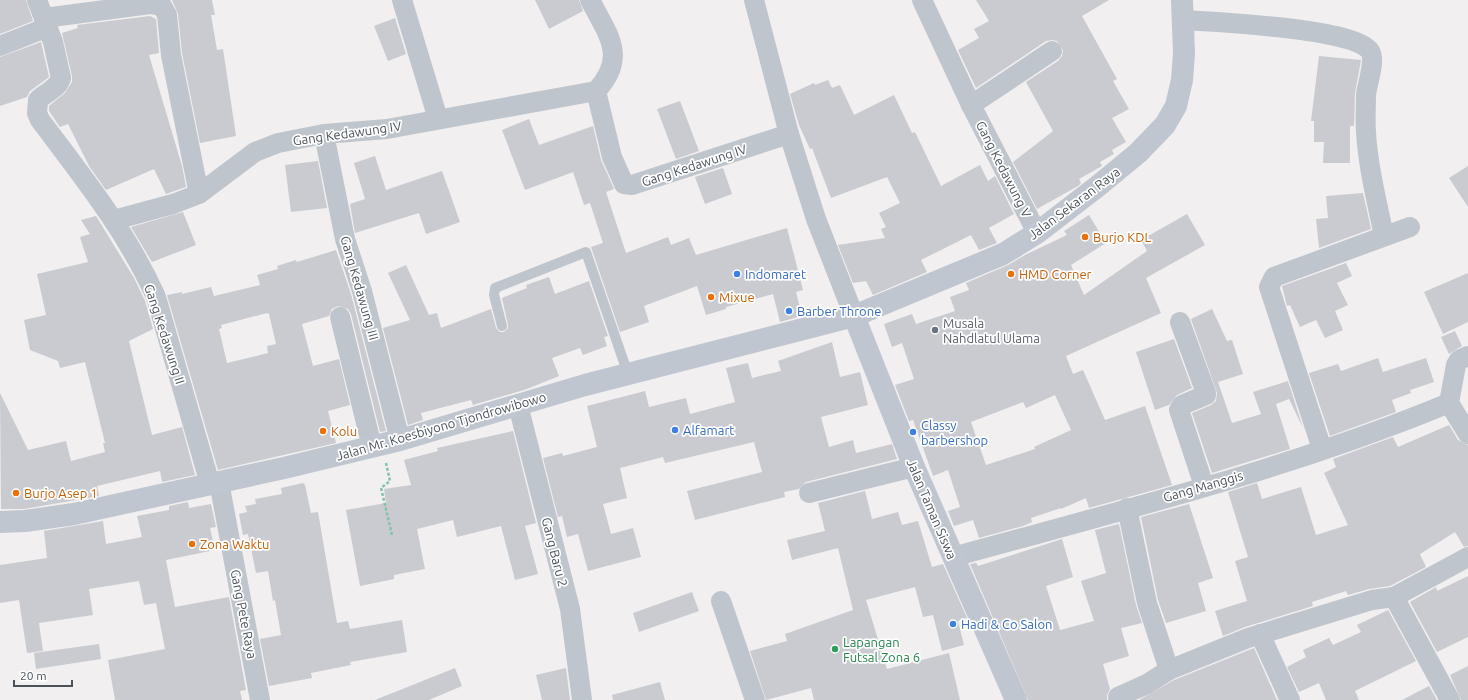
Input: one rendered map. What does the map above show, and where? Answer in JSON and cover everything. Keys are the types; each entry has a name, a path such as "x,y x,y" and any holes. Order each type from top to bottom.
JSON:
{"main road":[{"name":"Jalan Sekaran Raya","path":"854,316 1003,254 1037,233 1138,153 1165,125 1176,106 1182,80 1184,53 1180,8"},
{"name":"Jalan Mr. Koesbiyono Tjondrowibowo","path":"0,522 25,521 74,514 385,444 585,385 854,316"},
{"name":"Jalan Taman Siswa","path":"854,316 914,466 1016,700"}],"street":[{"path":"37,0 46,23"},
{"path":"402,0 438,119"},
{"path":"590,0 613,52 612,69 604,82 596,90"},
{"path":"754,0 789,134 816,219 854,316"},
{"name":"Gang Kedawung V","path":"922,0 971,105 1037,233"},
{"path":"0,46 46,23 150,4 162,6 167,15 171,55 199,194"},
{"path":"1180,8 1252,24 1306,30 1359,43 1367,48 1371,53 1372,59 1366,94 1366,132 1370,169 1384,236"},
{"name":"Gang Kedawung II","path":"46,23 61,78 60,83 56,87 38,100 37,113 40,120 114,220 137,258 156,297 215,483"},
{"name":"Gang Kedawung V","path":"971,105 1052,51"},
{"name":"Gang Kedawung IV","path":"114,220 173,204 199,194 255,152 278,143 324,134 387,130 438,119 596,90 612,157 624,184 632,185 789,134"},
{"name":"Gang Kedawung III","path":"324,134 345,239 362,291 385,444"},
{"path":"1322,449 1269,287 1274,277 1410,227"},
{"path":"340,317 385,444"},
{"path":"1180,322 1206,393 1206,395 1182,404 1179,410 1204,486"},
{"path":"1468,356 1459,360 1456,364 1449,403 1468,434"},
{"name":"Gang Manggis","path":"953,557 1204,486 1398,424 1449,403"},
{"name":"Gang Baru 2","path":"518,405 570,609 582,700"},
{"path":"809,493 914,466"},
{"name":"Gang Pete Raya","path":"215,483 260,700"},
{"path":"1127,508 1147,603 1169,670"},
{"path":"1118,697 1146,684 1169,670 1260,634 1372,600 1394,597 1468,557"},
{"path":"1394,597 1450,700"},
{"path":"721,601 755,700"},
{"path":"1260,634 1290,700"}],"lane":[{"path":"502,326 494,295 495,288 586,252 628,374"}],"path":[{"path":"385,444 390,481 381,488 392,535"}],"building":[{"path":"0,0 26,0 33,21 0,34"},
{"path":"172,0 212,0 215,15 211,15 217,50 223,49 236,136 200,143 182,53 178,14"},
{"path":"535,0 579,0 583,11 549,29"},
{"path":"976,0 1109,0 1082,16 1117,79 1113,81 1129,109 1112,118 1126,142 1112,150 1114,154 1100,162 1102,166 1079,179 1081,183 1078,186 1037,209 1013,162 1053,131 1026,82 1058,61 1062,56 1063,50 1057,41 1046,41 976,88 958,50 979,38 974,29 989,21"},
{"path":"150,16 156,19 159,53 149,55 182,166 186,187 166,194 154,169 106,190 89,166 68,124 60,127 49,111 49,106 65,93 72,82 62,33 78,28 77,25"},
{"path":"395,18 406,54 388,61 374,26"},
{"path":"41,42 49,77 30,91 27,97 0,106 0,57"},
{"path":"1319,56 1361,60 1355,93 1354,126 1350,126 1350,163 1323,163 1324,142 1314,142 1314,121 1311,121"},
{"path":"828,80 832,88 840,85 854,115 894,95 912,133 915,132 941,186 980,165 988,181 995,176 1014,214 989,228 997,243 979,250 971,235 921,260 927,272 873,295 866,281 853,283 838,245 885,238 881,229 886,227 879,213 900,203 887,177 831,198 812,148 810,149 799,125 790,94 814,83 815,85"},
{"path":"680,101 699,151 676,159 657,109"},
{"path":"529,119 539,145 593,126 601,160 614,189 606,192 626,253 668,237 671,245 689,238 696,255 787,228 803,290 796,292 802,316 780,322 773,294 726,307 726,309 706,315 697,286 644,306 649,322 620,332 591,247 603,243 590,203 584,205 573,172 525,190 502,130"},
{"path":"375,156 386,190 442,171 460,222 426,234 419,213 355,233 350,204 365,199 354,163"},
{"path":"318,161 327,208 291,212 285,165"},
{"path":"1468,166 1468,207 1449,178"},
{"path":"723,168 732,194 705,204 695,177"},
{"path":"1363,193 1371,229 1319,248 1316,219 1328,218 1326,196"},
{"path":"183,212 196,245 152,262 131,227"},
{"path":"1187,214 1205,245 1146,278 1161,313 1066,356 1073,374 1083,370 1105,420 1145,406 1172,485 1089,508 1086,498 1061,509 1031,518 1032,522 1023,526 979,538 973,520 954,526 948,511 960,507 948,470 933,476 913,420 909,421 895,385 914,379 902,343 892,347 884,324 912,314 916,324 955,311 950,297 969,290 966,283 1008,265 1067,235 1064,231 1089,215 1106,243 1071,265 1084,295 1147,251 1141,240","holes":["1055,395 1071,430 1034,447 1035,449 986,465 971,422 1023,402 1026,408"]},
{"path":"96,216 134,278 145,301 153,329 129,341 152,435 182,427 195,475 162,482 160,471 97,486 99,496 24,509 1,509 0,393 28,450 66,441 71,461 105,452 103,443 105,443 85,362 60,368 58,361 30,350 24,320 46,315 37,274 88,262 80,237 90,234 81,220"},
{"path":"336,250 351,294 386,431 380,432 351,314 348,309 338,306 332,309 329,316 302,324 313,366 339,359 350,405 328,411 336,443 218,470 167,295 182,292 182,294 211,287 214,296 260,285 257,275 278,269 277,266 296,260 297,262","holes":["267,313 269,314 276,344 267,346 268,353 227,363 219,329 222,328 221,325"]},
{"path":"1346,263 1352,276 1337,283 1348,305 1335,311 1343,330 1325,338 1316,320 1300,327 1290,305 1287,306 1282,286"},
{"path":"406,265 429,315 437,313 441,328 491,309 496,328 500,332 504,332 508,328 508,325 502,298 527,288 526,285 549,277 555,294 589,281 608,336 604,337 607,346 583,355 580,348 552,358 559,376 527,389 473,405 471,400 421,413 423,420 408,425 383,328 410,320 388,273"},
{"path":"1468,273 1468,322 1443,334 1424,292"},
{"path":"1212,309 1227,341 1232,340 1243,374 1218,382 1232,423 1261,414 1253,392 1288,381 1303,428 1289,399 1276,404 1290,449 1212,473 1192,413 1211,405 1216,401 1217,393 1191,319"},
{"path":"1455,331 1462,346 1449,354 1441,337"},
{"path":"1174,339 1192,388 1177,395 1169,405 1155,410 1136,352"},
{"path":"832,342 840,377 860,372 868,405 821,417 829,447 853,440 856,453 892,444 897,459 806,482 799,489 784,492 785,497 695,520 687,491 762,472 754,442 665,463 663,457 620,468 627,498 603,504 611,534 633,528 641,557 588,571 578,534 567,537 562,516 558,517 543,458 562,453 563,456 597,447 587,406 645,391 649,407 686,398 690,414 735,402 726,368 748,363 752,378 781,371 778,361"},
{"path":"1378,358 1383,372 1426,358 1434,382 1410,390 1411,393 1392,400 1396,412 1330,436 1309,373 1338,364 1341,371"},
{"path":"1449,425 1458,440 1468,445 1468,546 1464,547 1455,532 1420,554 1426,567 1390,586 1369,589 1348,595 1346,591 1312,602 1313,606 1245,627 1223,636 1215,611 1247,601 1235,561 1248,557 1228,492 1257,483 1262,499 1301,487 1316,535 1348,525 1324,473 1336,467 1333,459 1393,437 1398,447"},
{"path":"513,431 536,523 525,526 538,574 515,580 501,526 457,537 453,520 417,529 425,569 394,575 394,579 360,586 346,510 386,503 384,489 411,485 404,460 438,451 437,448"},
{"path":"303,483 305,485 311,513 318,512 337,623 348,621 350,629 402,620 407,652 350,662 351,665 311,673 312,678 269,686 260,639 281,635 275,600 273,601 268,571 256,573 248,534 243,535 239,514 247,512 245,506 256,504 255,499 282,494 281,488"},
{"path":"865,491 872,519 898,512 902,525 918,521 932,567 943,564 967,618 958,621 964,645 942,651 933,615 923,617 915,587 866,600 887,669 949,653 960,700 814,700 811,688 766,700 750,651 787,641 785,634 853,610 838,548 792,560 787,540 825,531 818,503"},
{"path":"188,502 189,508 211,504 216,527 210,528 215,550 166,560 175,607 229,597 246,690 240,691 242,700 115,700 108,660 165,649 156,603 144,605 139,581 89,589 93,615 39,623 43,651 27,653 19,600 0,603 0,565 47,558 44,531 103,521 106,544 142,537 137,516 169,510 169,506"},
{"path":"1189,504 1213,578 1198,583 1206,611 1166,623 1158,600 1141,517"},
{"path":"1119,524 1136,605 1142,623 1121,628 1129,656 1103,664 1110,689 1107,695 1107,700 1028,700 970,564 976,563 978,566 1062,539 1073,577 1046,586 1060,630 1094,621 1081,581 1106,573 1095,530"},
{"path":"1468,576 1468,637 1437,652 1410,602 1436,587 1437,591"},
{"path":"692,592 699,611 639,632 633,613"},
{"path":"1388,610 1416,661 1355,691 1359,700 1326,700 1319,683 1299,692 1287,667 1306,657 1303,650 1329,638 1333,645 1361,632 1357,625"},
{"path":"99,644 101,659 36,669 34,653"},
{"path":"1254,648 1277,700 1139,700 1174,680"},
{"path":"1468,666 1468,700 1461,700 1450,675"},
{"path":"455,668 462,686 429,700 375,700"},
{"path":"566,668 570,700 542,700 536,675"},
{"path":"660,682 665,700 613,700 612,695"},
{"path":"1429,686 1437,700 1402,700"}],"place":[{"name":"Burjo KDL","path":"1085,237"},
{"name":"Indomaret","path":"737,274"},
{"name":"HMD Corner","path":"1011,274"},
{"name":"Mixue","path":"711,297"},
{"name":"Barber Throne","path":"789,311"},
{"name":"Musala Nahdlatul Ulama","path":"935,330"},
{"name":"Alfamart","path":"675,430"},
{"name":"Kolu","path":"323,431"},
{"name":"Classy barbershop","path":"913,432"},
{"name":"Burjo Asep 1","path":"16,493"},
{"name":"Zona Waktu","path":"192,544"},
{"name":"Hadi & Co Salon","path":"953,624"},
{"name":"Lapangan Futsal Zona 6","path":"835,649"}]}
